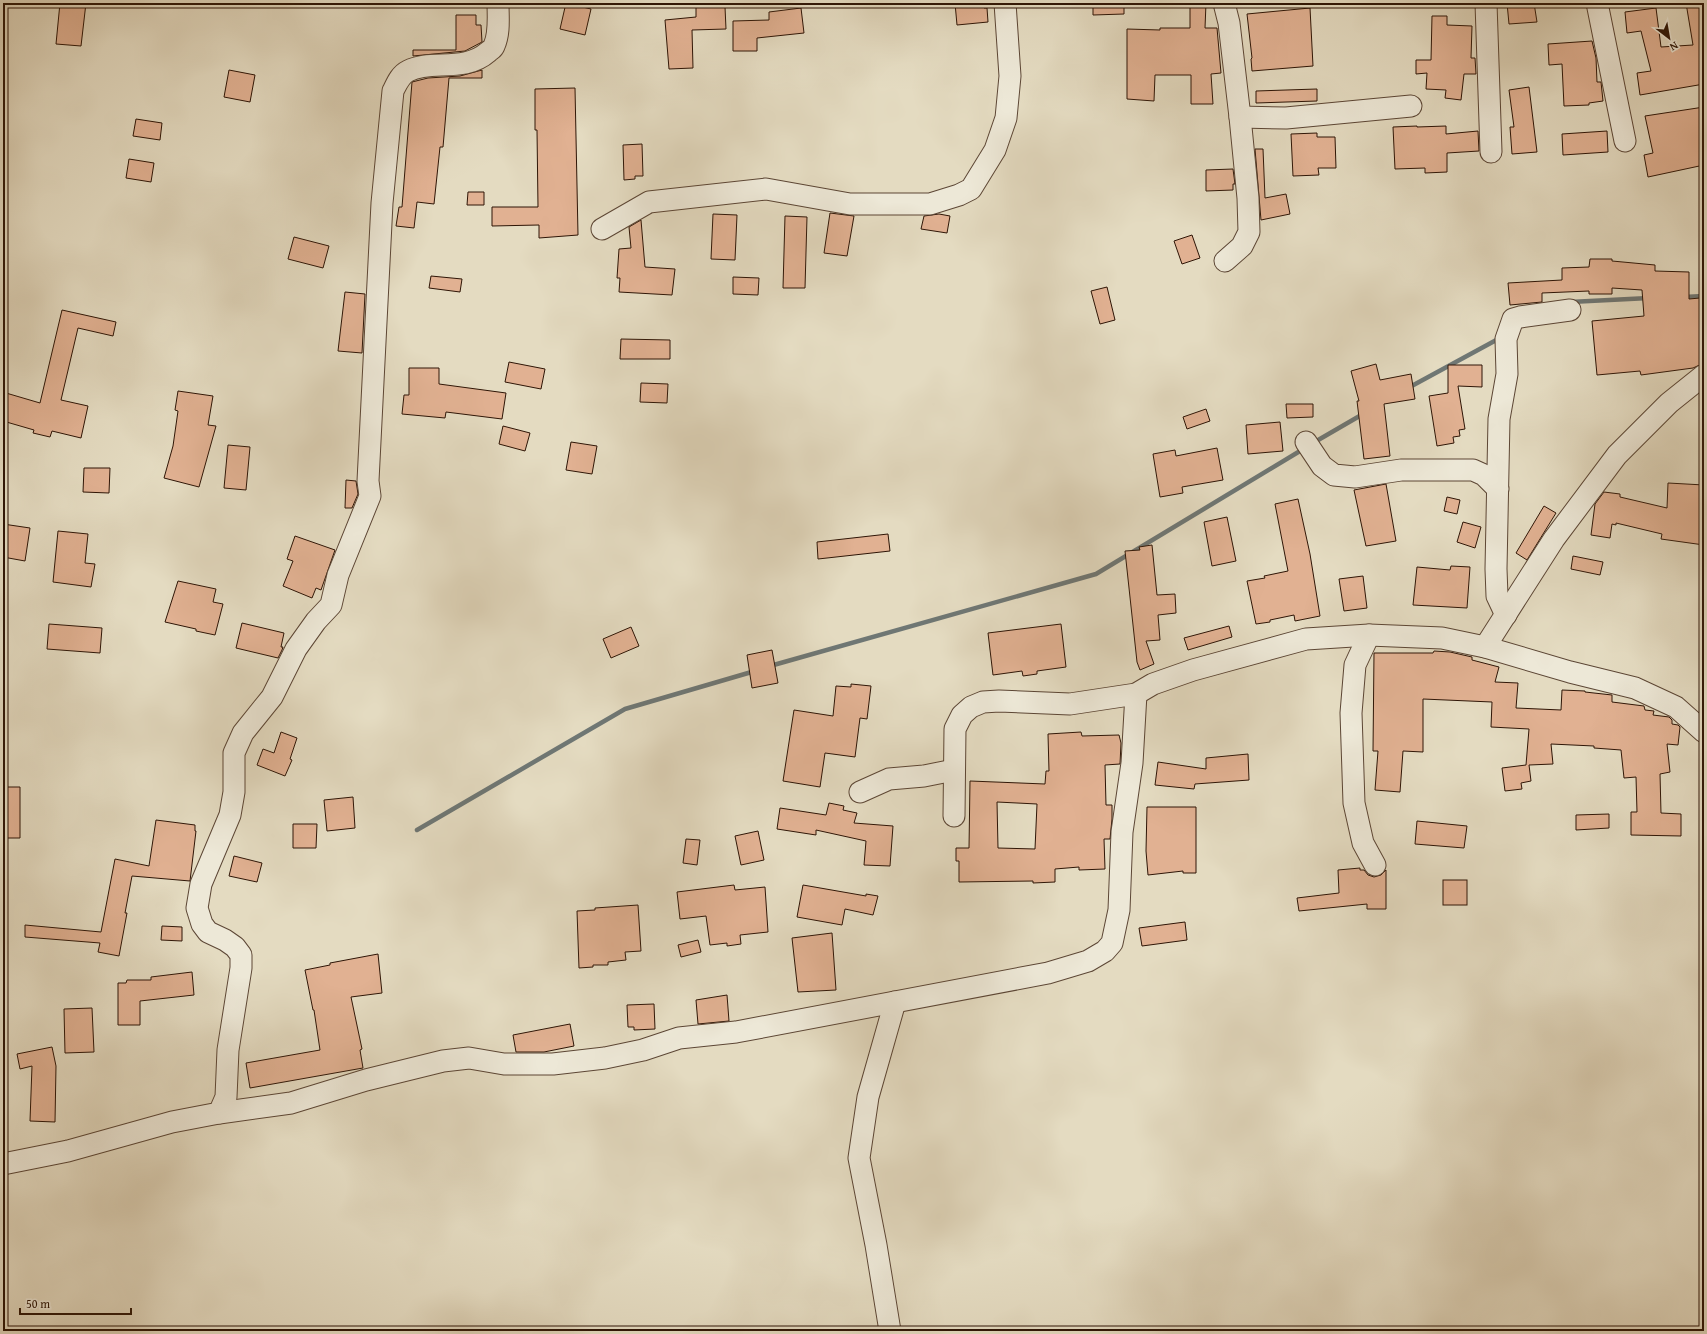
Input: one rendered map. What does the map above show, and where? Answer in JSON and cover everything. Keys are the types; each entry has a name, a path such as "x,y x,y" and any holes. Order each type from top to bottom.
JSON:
{"street":[{"path":"228,1107 228,1050 241,968 241,955 235,947 225,940 208,932 202,924 197,908 201,884 230,815 234,792 234,753 243,733 272,697 296,648 330,605 338,575 370,496 368,481 382,203 393,90 399,79 407,71 420,68 461,64 484,56 494,47 498,33 498,3"},
{"path":"602,229 649,202 766,190 850,204 930,204 959,196 970,188 995,150 1006,118 1010,76 1005,3"},
{"path":"1224,3 1240,117 1248,198 1249,232 1242,246 1225,261"},
{"path":"1486,3 1491,152"},
{"path":"1597,3 1625,141"},
{"path":"1240,117 1286,118 1411,106"},
{"path":"1506,614 1497,596 1496,569 1499,419 1507,374 1506,339 1513,319 1570,310"},
{"path":"1485,647 1554,539 1617,455 1669,403 1704,375"},
{"path":"1306,442 1322,466 1334,475 1355,478 1401,470 1473,470 1484,475 1498,490"},
{"path":"1369,635 1355,665 1351,713 1354,803 1363,843 1376,865"},
{"path":"954,816 955,729 962,715 971,707 984,702 999,701 1070,704 1136,694 1152,684 1193,670 1306,638 1369,635 1442,638 1485,647 1570,672 1635,688 1676,707 1704,732"},
{"path":"3,1164 68,1152 228,1107 291,1103 366,1080 444,1061 469,1058 504,1064 553,1064 605,1058 643,1050 679,1038 736,1032 1048,973 1088,961 1105,951 1112,943 1119,910 1122,832 1132,764 1136,694"},
{"path":"860,792 889,779 924,776 954,770"},
{"path":"890,1331 860,1158 868,1097 894,1002"}],"building":[{"path":"60,3 86,3 81,46 56,44"},
{"path":"566,3 591,9 585,35 560,29"},
{"path":"955,3 984,3 984,8 987,8 988,22 957,25"},
{"path":"1093,3 1124,3 1124,14 1093,15"},
{"path":"1190,3 1206,3 1205,28 1217,28 1221,73 1211,74 1213,104 1191,104 1191,75 1155,75 1154,101 1127,99 1127,29 1160,30 1160,28 1190,28"},
{"path":"1507,3 1534,3 1537,22 1509,24"},
{"path":"1686,3 1704,3 1704,84 1640,95 1637,73 1651,71 1641,31 1627,33 1625,12 1656,8 1661,47 1693,45"},
{"path":"696,7 725,7 726,29 692,30 693,68 669,69 665,20 696,17"},
{"path":"801,8 804,33 757,38 757,51 733,51 733,21 769,20 769,12"},
{"path":"1310,8 1313,66 1252,71 1247,14"},
{"path":"456,15 476,15 476,25 481,25 482,42 465,51 413,56 413,50 456,50"},
{"path":"1432,16 1447,16 1447,25 1472,26 1471,58 1475,58 1476,74 1464,74 1461,100 1445,98 1446,90 1426,89 1427,73 1416,74 1416,60 1431,60"},
{"path":"1592,41 1596,58 1597,82 1601,82 1603,101 1589,103 1589,105 1564,106 1562,64 1549,65 1548,44"},
{"path":"229,70 255,75 250,102 224,97"},
{"path":"482,70 482,78 449,78 443,147 440,147 434,204 417,202 414,228 396,226 399,207 402,207 412,82 428,78 460,76"},
{"path":"1529,87 1537,152 1512,154 1510,127 1514,127 1509,90"},
{"path":"575,88 578,235 539,238 539,225 492,226 492,207 538,207 535,89"},
{"path":"1317,89 1317,101 1256,103 1256,91"},
{"path":"1704,107 1704,165 1648,177 1644,155 1653,153 1645,116"},
{"path":"136,119 162,123 160,140 133,136"},
{"path":"1446,126 1446,134 1478,131 1479,151 1447,153 1447,172 1425,173 1425,168 1395,169 1393,127"},
{"path":"1607,131 1608,152 1563,155 1562,134"},
{"path":"1317,133 1317,137 1335,137 1336,168 1318,168 1319,175 1293,176 1291,134"},
{"path":"642,144 643,176 635,176 635,179 624,180 623,145"},
{"path":"1255,149 1263,149 1265,198 1286,194 1290,214 1261,220"},
{"path":"129,159 154,163 151,182 126,178"},
{"path":"1233,169 1235,184 1233,184 1233,190 1206,191 1206,170"},
{"path":"468,192 484,192 484,205 467,205"},
{"path":"830,213 854,216 847,256 824,253"},
{"path":"713,214 737,215 735,260 711,259"},
{"path":"939,214 950,216 947,233 921,229 924,216"},
{"path":"785,216 807,217 805,288 783,288"},
{"path":"641,220 645,267 675,269 672,295 619,292 620,278 617,278 619,249 631,248 629,227"},
{"path":"1192,235 1200,258 1182,264 1174,241"},
{"path":"294,237 329,246 323,268 288,259"},
{"path":"1590,259 1612,259 1612,261 1655,265 1655,271 1689,272 1689,299 1700,298 1704,341 1704,363 1693,368 1641,375 1640,371 1597,375 1592,321 1644,316 1642,290 1612,288 1612,294 1589,294 1589,291 1542,293 1542,302 1510,305 1508,283 1562,280 1562,268 1589,267"},
{"path":"431,276 462,279 460,292 429,288"},
{"path":"733,277 759,278 758,295 733,294"},
{"path":"1107,287 1115,320 1100,324 1091,291"},
{"path":"345,292 365,294 362,353 338,351"},
{"path":"62,310 116,322 113,336 78,328 61,400 88,406 81,438 52,431 50,437 33,433 34,430 3,421 3,402 6,393 40,403"},
{"path":"621,339 670,340 670,359 620,359"},
{"path":"509,362 545,369 541,389 505,382"},
{"path":"1376,364 1380,380 1411,374 1415,399 1384,404 1390,456 1364,459 1357,401 1359,401 1351,371"},
{"path":"1448,365 1482,365 1482,387 1458,386 1465,429 1459,430 1460,436 1453,437 1454,443 1437,446 1429,396 1448,393"},
{"path":"409,368 439,368 439,384 506,393 502,419 446,412 445,418 402,414 404,395 409,395"},
{"path":"641,383 668,384 667,403 640,402"},
{"path":"178,391 213,396 208,425 216,426 199,487 164,478 173,446 178,411 175,410"},
{"path":"1286,404 1313,404 1313,417 1287,418"},
{"path":"1206,409 1210,421 1187,429 1183,417"},
{"path":"1280,422 1283,451 1248,454 1246,425"},
{"path":"503,426 530,433 525,451 499,444"},
{"path":"571,442 597,446 592,474 566,470"},
{"path":"228,445 250,447 246,490 224,488"},
{"path":"1217,448 1223,480 1182,487 1183,493 1160,497 1153,454 1175,450 1176,456"},
{"path":"84,468 110,468 109,493 83,492"},
{"path":"346,480 356,481 358,494 352,508 345,508"},
{"path":"1668,483 1704,485 1704,545 1661,539 1662,534 1616,523 1616,525 1612,524 1610,538 1591,535 1595,504 1604,492 1620,494 1620,497 1667,508"},
{"path":"1386,484 1396,541 1366,546 1354,490"},
{"path":"1447,497 1460,500 1457,514 1444,511"},
{"path":"1298,499 1310,554 1320,616 1295,621 1294,615 1270,620 1270,622 1256,624 1247,581 1265,578 1264,576 1288,571 1275,504"},
{"path":"1544,506 1556,513 1527,560 1516,553"},
{"path":"1227,517 1236,561 1212,566 1204,522"},
{"path":"1463,522 1481,527 1475,548 1457,542"},
{"path":"3,524 30,528 25,561 3,557"},
{"path":"58,531 88,534 85,563 95,564 91,587 53,582"},
{"path":"888,534 890,551 818,559 817,542"},
{"path":"295,536 335,550 321,590 316,588 312,598 283,586 293,561 287,559"},
{"path":"1152,545 1157,595 1175,594 1176,613 1158,615 1160,640 1146,641 1154,664 1140,670 1137,662 1125,551 1140,550 1139,547"},
{"path":"1573,556 1603,562 1600,575 1571,569"},
{"path":"1451,566 1470,567 1467,608 1413,605 1417,567 1450,570"},
{"path":"1363,576 1367,608 1344,611 1339,579"},
{"path":"178,581 216,589 213,602 223,604 215,635 165,622"},
{"path":"242,623 284,633 281,647 283,647 278,658 236,648"},
{"path":"49,624 102,628 100,653 47,649"},
{"path":"1061,624 1066,667 1037,671 1037,674 1023,676 1022,671 993,675 988,633"},
{"path":"1229,626 1232,637 1188,650 1184,638"},
{"path":"631,627 639,646 611,658 603,639"},
{"path":"772,650 778,683 752,688 747,655"},
{"path":"1434,651 1450,652 1472,657 1472,660 1499,667 1495,682 1518,683 1516,708 1561,710 1562,690 1585,691 1612,695 1612,702 1644,706 1645,710 1654,711 1653,715 1669,717 1672,720 1672,724 1680,727 1678,745 1667,744 1670,772 1660,774 1661,813 1681,814 1681,836 1631,835 1631,812 1637,812 1636,777 1624,778 1621,750 1594,748 1594,746 1551,744 1553,764 1529,765 1531,781 1521,783 1522,789 1505,791 1502,768 1526,765 1529,729 1491,727 1492,702 1423,699 1423,752 1403,751 1400,792 1375,790 1378,751 1373,751 1374,653 1433,653"},
{"path":"851,684 871,686 867,719 860,718 855,757 825,753 820,787 783,781 794,710 833,716 836,686 851,687"},
{"path":"281,732 297,738 290,759 292,760 285,776 257,765 263,749 274,753"},
{"path":"1081,732 1082,736 1119,735 1121,743 1120,764 1105,765 1106,805 1112,805 1112,819 1110,839 1104,839 1105,869 1079,870 1079,867 1055,869 1055,882 959,882 959,861 956,861 956,848 969,848 970,781 1045,784 1046,771 1049,771 1048,734","holes":["997,802 1037,804 1035,849 998,848"]},
{"path":"1248,754 1249,780 1195,784 1194,789 1155,785 1158,762 1206,769 1206,758"},
{"path":"7,787 20,787 20,838 6,838"},
{"path":"353,797 355,828 327,831 324,800"},
{"path":"829,803 844,806 843,810 857,813 854,823 893,826 890,866 864,865 866,841 816,830 816,835 777,829 780,808 826,815"},
{"path":"1147,807 1196,807 1196,873 1183,873 1183,871 1148,875 1146,851"},
{"path":"1609,814 1609,828 1576,830 1576,815"},
{"path":"156,820 195,825 196,831 190,881 132,876 119,956 98,952 100,943 25,937 25,925 101,932 115,859 149,866"},
{"path":"1417,821 1467,826 1464,848 1415,844"},
{"path":"293,824 317,824 316,848 293,848"},
{"path":"758,831 764,860 741,865 735,836"},
{"path":"686,839 700,840 697,865 683,863"},
{"path":"234,856 262,863 257,882 229,876"},
{"path":"1360,868 1360,870 1364,870 1368,875 1374,877 1381,875 1386,870 1386,909 1367,909 1367,904 1299,911 1297,898 1339,893 1338,870"},
{"path":"1443,880 1467,880 1467,905 1443,905"},
{"path":"734,885 735,890 765,887 768,932 740,935 741,944 727,946 727,943 710,945 706,916 680,919 677,892"},
{"path":"803,885 866,896 866,894 878,896 873,915 845,909 842,925 797,917"},
{"path":"638,905 641,951 625,952 626,960 608,962 608,965 593,965 593,967 579,968 577,911 595,910 595,908"},
{"path":"1185,922 1187,940 1142,946 1139,928"},
{"path":"162,926 182,927 182,941 161,940"},
{"path":"832,933 836,990 798,992 792,938"},
{"path":"698,940 701,952 681,957 678,945"},
{"path":"378,954 382,993 351,997 362,1049 360,1050 363,1068 250,1088 246,1063 320,1050 314,1010 305,970 330,965 330,963"},
{"path":"192,972 194,995 140,1001 140,1025 118,1025 118,983 126,983 127,980 151,980 151,977"},
{"path":"727,995 729,1021 698,1024 696,1000"},
{"path":"654,1004 655,1029 634,1030 634,1027 628,1027 627,1005"},
{"path":"92,1008 94,1052 65,1053 64,1009"},
{"path":"570,1024 574,1046 544,1052 516,1052 513,1035"},
{"path":"52,1047 56,1066 55,1122 30,1121 32,1066 20,1069 17,1054"}],"waterway":[{"path":"1684,297 1704,296"},
{"path":"1570,302 1649,298"},
{"path":"1408,388 1500,338"},
{"path":"1313,443 1363,414"},
{"path":"770,666 1096,574 1305,448"},
{"path":"417,830 625,709 755,671"}]}
